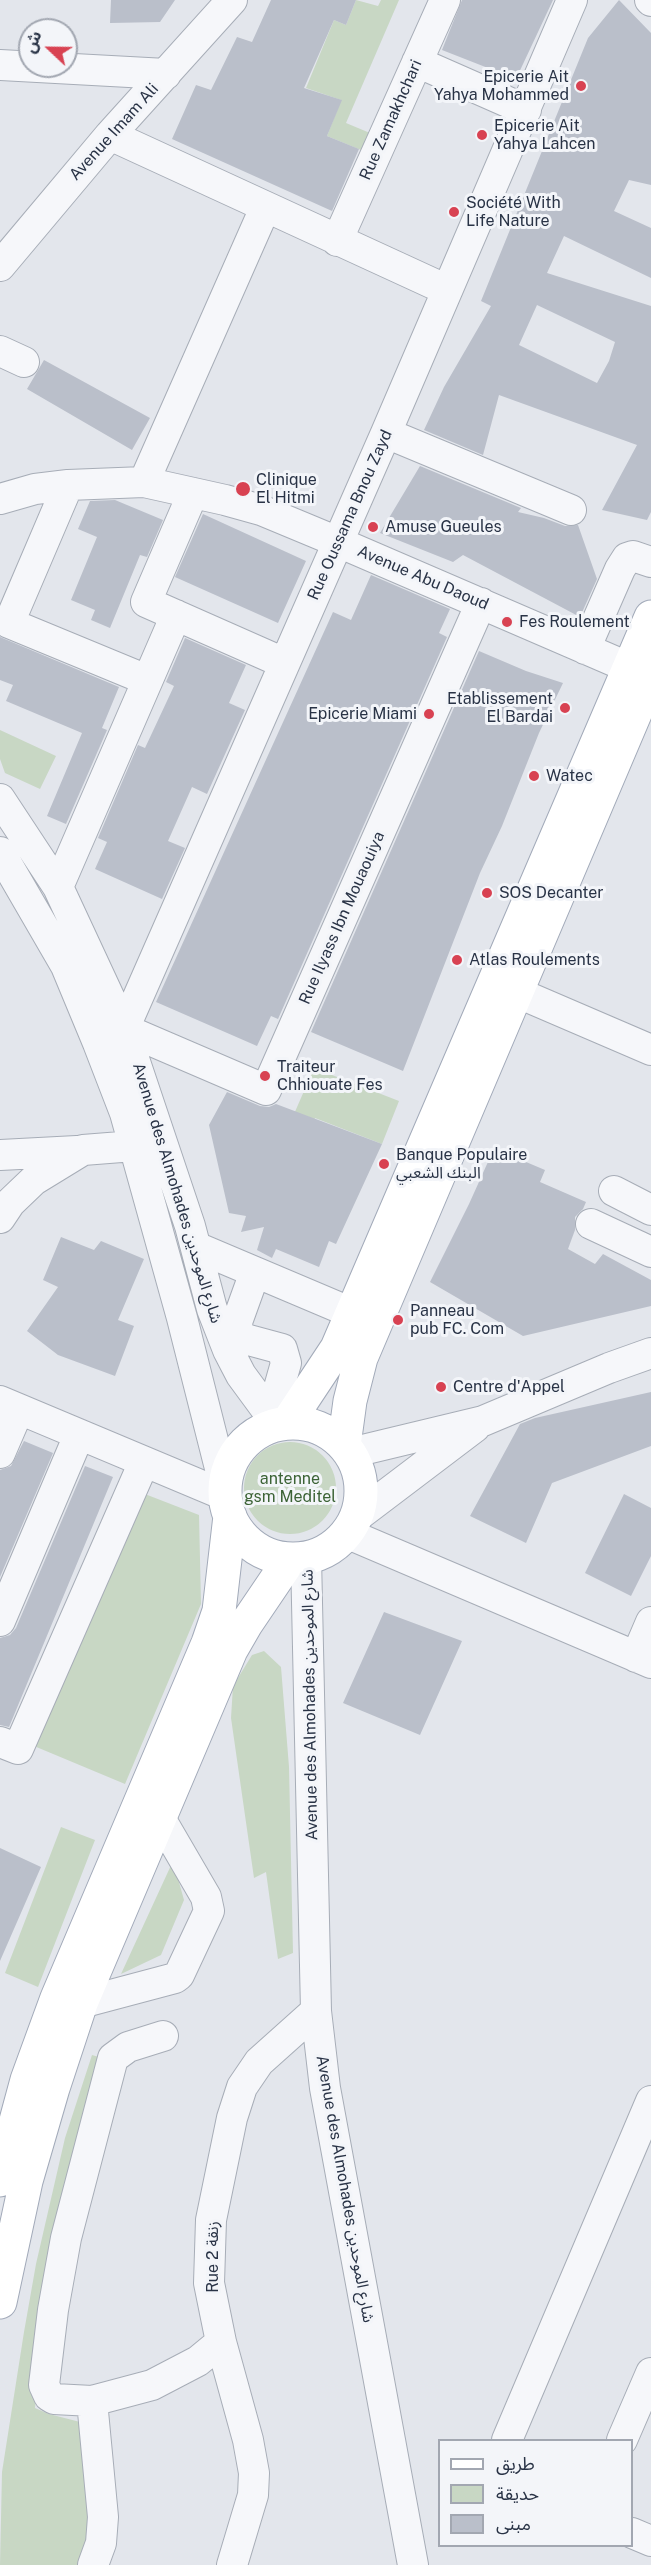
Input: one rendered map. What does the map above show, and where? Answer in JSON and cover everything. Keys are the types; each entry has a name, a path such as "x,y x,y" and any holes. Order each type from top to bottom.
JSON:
{"main road":[{"path":"347,1449 350,1401 361,1358 516,992 640,672 651,617"},
{"path":"0,2180 27,2080 57,1998 208,1643 219,1611 228,1470 242,1447 265,1428 279,1421 337,1348 640,672"},
{"path":"226,1498 243,1539 265,1553 298,1558 318,1554 333,1546 351,1526 360,1505 361,1488 359,1473 347,1449 312,1425 279,1421"},
{"path":"0,2302 26,2181 81,2003 231,1650 298,1558"}],"street":[{"name":"Avenue Imam Ali","path":"0,266 13,231 110,135 232,0"},
{"name":"Rue Zamakhchari","path":"337,241 445,0"},
{"name":"Rue Oussama Bnou Zayd","path":"124,1029 386,433 572,0"},
{"path":"417,62 526,110"},
{"path":"0,65 166,74"},
{"path":"110,135 447,290"},
{"path":"144,482 265,208"},
{"path":"386,433 571,510"},
{"name":"Avenue Abu Daoud","path":"0,499 35,489 68,485 144,482 261,510 640,672"},
{"path":"68,485 9,623 147,680"},
{"path":"193,493 146,602 284,663"},
{"path":"585,649 620,568 627,558 633,556 651,562"},
{"name":"Rue Ilyass Ibn Mouaouiya","path":"124,1029 266,1090 481,603"},
{"path":"58,887 176,615"},
{"name":"Avenue des Almohades شارع الموحدين","path":"0,799 58,887 124,1029 196,1247 212,1308 236,1345 241,1375 279,1421"},
{"name":"Avenue des Almohades شارع الموحدين","path":"0,852 66,966 98,1042 134,1146 182,1317 226,1498"},
{"path":"516,992 651,1050"},
{"path":"0,1155 134,1146"},
{"path":"0,1218 10,1203 34,1180 83,1150"},
{"path":"614,1191 651,1210"},
{"path":"591,1224 651,1252"},
{"path":"196,1247 351,1313"},
{"path":"255,1272 237,1322 236,1345 282,1349 286,1363 279,1421"},
{"path":"347,1449 483,1421 609,1368 651,1353"},
{"path":"0,1453 10,1405 226,1498"},
{"path":"483,1421 351,1526 643,1660 651,1622"},
{"path":"0,1621 79,1434"},
{"path":"9,1745 144,1462"},
{"name":"Avenue des Almohades شارع الموحدين","path":"298,1558 316,2011 324,2088 413,2565"},
{"path":"81,2003 175,1978 179,1975 209,1911 206,1897 160,1818"},
{"name":"Rue 2 زنقة","path":"232,2565 253,2495 254,2473 248,2440 221,2342 209,2283 211,2220 232,2118 242,2087 259,2062 316,2011"},
{"path":"163,2036 128,2047 113,2058 66,2238 53,2310 44,2385 49,2396 54,2399 92,2401 152,2385 198,2361 221,2342"},
{"path":"507,2439 651,2101"},
{"path":"622,2439 651,2373"},
{"path":"92,2401 103,2517 101,2543 93,2565"},
{"path":"633,2533 651,2541"}],"green space":[{"path":"356,0 378,6 381,0 399,0 346,123 370,133 361,150 327,136 341,100 306,88 334,20 346,25"},
{"path":"0,730 56,756 40,789 5,773 0,759"},
{"path":"314,1068 399,1101 382,1144 315,1118 301,1151 281,1144"},
{"name":"antenne gsm Meditel","path":"281,1442 299,1442 316,1449 329,1462 336,1479 336,1497 329,1514 316,1527 299,1534 281,1534 264,1527 251,1514 244,1497 244,1479 251,1462 264,1449"},
{"path":"132,1489 199,1515 201,1604 125,1784 22,1741"},
{"path":"264,1651 281,1667 289,1767 293,1953 278,1959 266,1872 254,1878 231,1718 233,1686 252,1655"},
{"path":"61,1827 95,1840 38,1987 5,1973"},
{"path":"173,1861 184,1900 161,1955 121,1974"},
{"path":"92,2055 102,2058 45,2303 35,2408 80,2422 98,2512 81,2565 0,2565 2,2472 36,2264 65,2138"}],"building":[{"path":"111,0 175,0 160,22 110,23"},
{"path":"271,0 356,0 346,25 334,20 304,88 342,100 327,136 359,149 332,211 172,139 196,85 211,90 237,37 252,42"},
{"path":"462,0 553,0 516,79 442,50"},
{"path":"619,0 651,33 651,185 629,180 614,211 651,228 651,278 564,236 547,273 651,306 651,512 647,520 602,510 637,445 499,395 483,455 424,430 444,387 491,306 481,301 588,38","holes":["537,305 615,342 609,361 597,383 519,345"]},
{"path":"44,360 150,418 132,450 27,389"},
{"path":"420,466 521,508 518,512 565,526 578,525 597,579 580,617 463,555 453,562 380,533"},
{"path":"115,500 163,520 147,557 140,555 110,628 91,620 95,610 71,600 97,537 78,529 90,501"},
{"path":"203,514 306,561 278,623 175,577"},
{"path":"371,575 450,609 439,633 447,637 278,1019 271,1016 257,1046 156,1002 333,612 351,620"},
{"path":"0,637 119,687 102,728 107,730 66,824 47,816 82,733 6,701 13,685 0,680"},
{"path":"185,638 246,665 229,703 245,710 207,794 192,787 168,841 185,848 162,899 95,869 107,842 98,838 138,745 145,748 174,686 166,682"},
{"path":"479,651 526,671 563,683 539,733 502,826 480,873 403,1071 311,1032"},
{"path":"227,1092 260,1106 269,1107 276,1104 382,1144 336,1244 329,1241 319,1267 276,1249 272,1258 257,1250 264,1227 241,1232 246,1216 229,1213 209,1125"},
{"path":"500,1151 545,1170 540,1182 586,1202 575,1217 575,1230 568,1249 595,1264 603,1254 651,1280 651,1306 523,1336 430,1282 492,1153"},
{"path":"61,1237 94,1250 101,1241 144,1259 118,1320 134,1326 115,1376 58,1355 27,1331 58,1287 43,1280"},
{"path":"651,1392 651,1446 552,1483 526,1543 470,1516 520,1424 535,1418"},
{"path":"24,1441 53,1453 0,1577 0,1470 11,1466"},
{"path":"85,1466 113,1477 9,1727 0,1725 0,1638 10,1635 16,1628"},
{"path":"624,1494 651,1508 651,1556 631,1596 585,1573"},
{"path":"384,1612 462,1641 420,1735 343,1703"},
{"path":"0,1848 41,1867 0,1961"}],"place":[{"name":"Epicerie Ait Yahya Mohammed","path":"581,86"},
{"name":"Epicerie Ait Yahya Lahcen","path":"482,135"},
{"name":"Société With Life Nature","path":"454,212"},
{"name":"Clinique El Hitmi","path":"243,489"},
{"name":"Amuse Gueules","path":"373,527"},
{"name":"Fes Roulement","path":"507,622"},
{"name":"Etablissement El Bardai","path":"565,708"},
{"name":"Epicerie Miami","path":"429,714"},
{"name":"Watec","path":"534,776"},
{"name":"SOS Decanter","path":"487,893"},
{"name":"Atlas Roulements","path":"457,960"},
{"name":"Traiteur Chhiouate Fes","path":"265,1076"},
{"name":"Banque Populaire البنك الشعبي","path":"384,1164"},
{"name":"Panneau pub FC. Com","path":"398,1320"},
{"name":"Centre d'Appel","path":"441,1387"}]}
